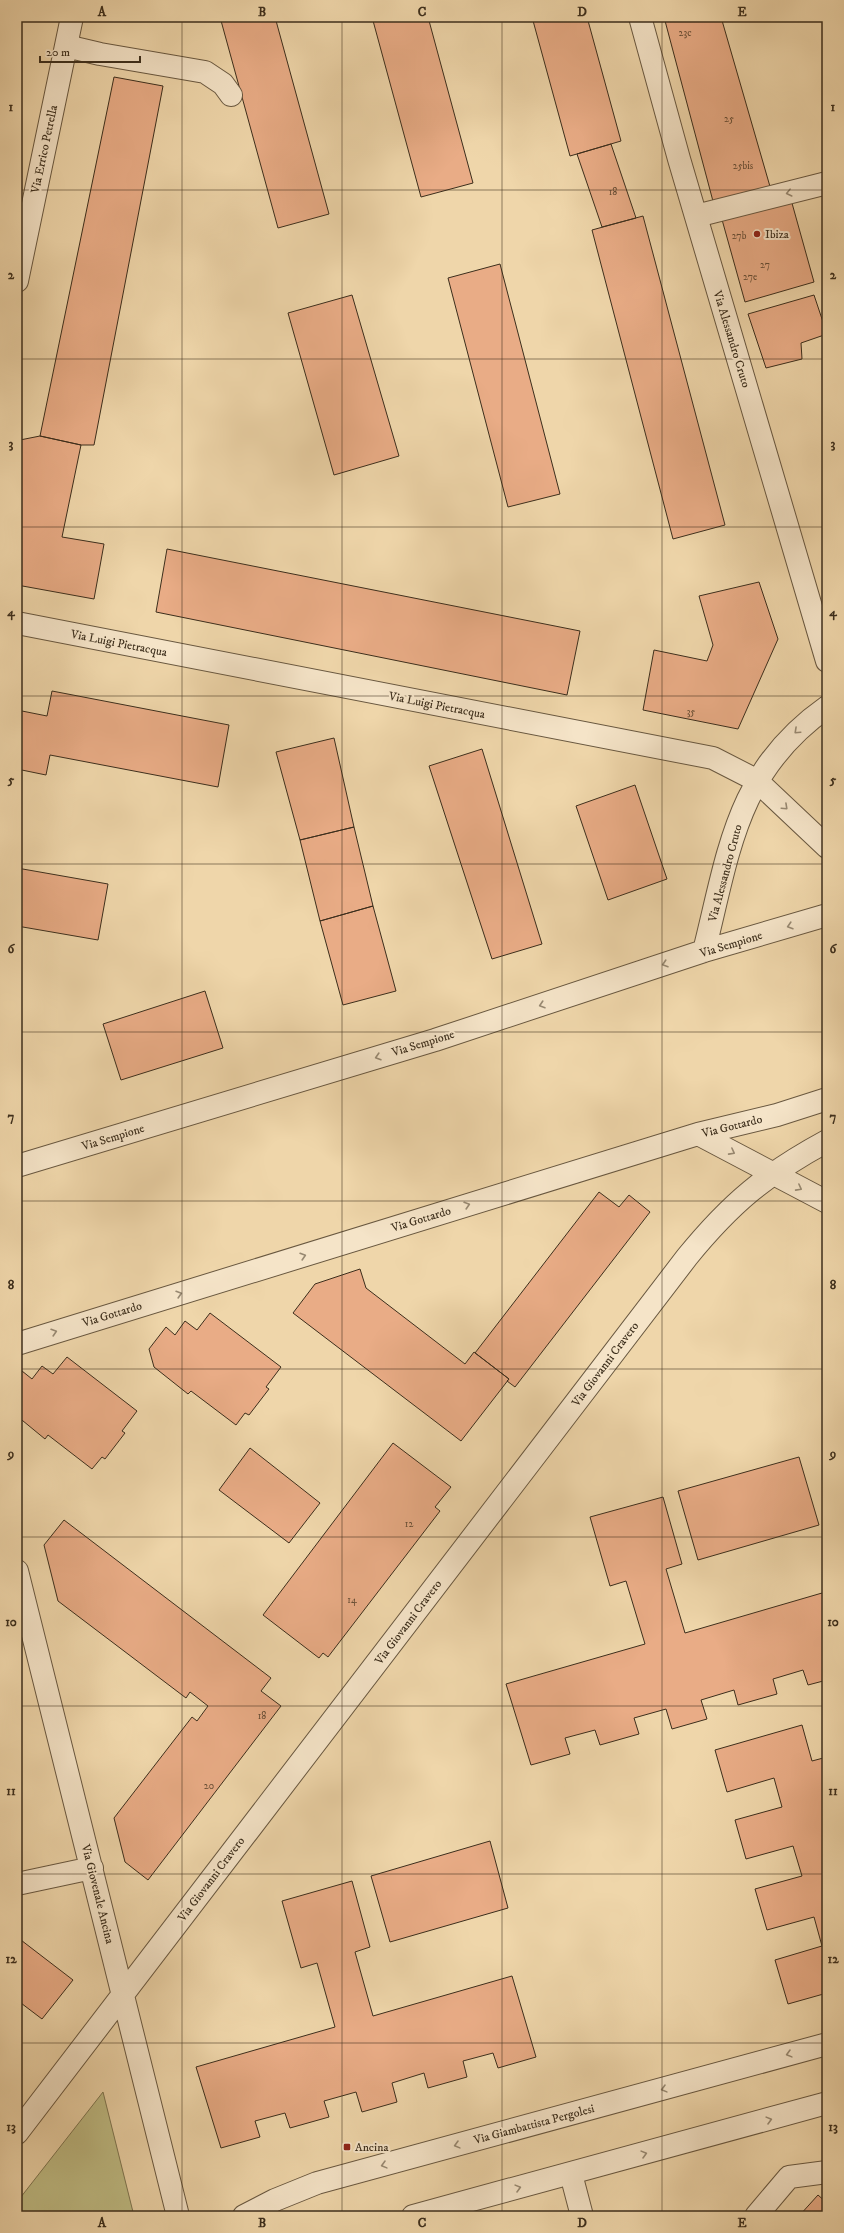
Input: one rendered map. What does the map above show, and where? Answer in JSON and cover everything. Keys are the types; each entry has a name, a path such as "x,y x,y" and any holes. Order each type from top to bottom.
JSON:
{"street":[{"name":"Via Errico Petrella","path":"17,281 72,17"},
{"name":"Via Alessandro Cruto","path":"640,17 696,216 827,661"},
{"path":"66,46 100,54 205,72 223,84 231,95"},
{"path":"696,216 827,183"},
{"name":"Via Luigi Pietracqua","path":"17,623 713,758 756,780 827,847"},
{"name":"Via Alessandro Cruto","path":"704,952 735,830 756,780 793,734 827,707"},
{"name":"Via Sempione","path":"17,1166 435,1040 704,952 827,915"},
{"name":"Via Gottardo","path":"17,1344 698,1134 777,1115 827,1099"},
{"path":"698,1134 827,1202"},
{"name":"Via Giovanni Cravero","path":"17,2133 687,1257 726,1212 772,1173 827,1141"},
{"name":"Via Giovenale Ancina","path":"17,1572 21,1601 124,1993 178,2216"},
{"path":"17,1884 92,1868"},
{"name":"Via Giambattista Pergolesi","path":"244,2216 275,2200 317,2183 827,2044"},
{"path":"413,2216 827,2104"},
{"path":"756,2216 790,2178 827,2172"},
{"path":"571,2174 582,2216"}],"shaded area":[{"path":"103,2092 133,2212 122,2216 17,2216 17,2202"}],"building":[{"path":"220,17 275,17 329,214 278,228"},
{"path":"372,17 428,17 473,183 421,197"},
{"path":"532,17 587,17 621,141 570,156"},
{"path":"664,17 721,17 771,190 714,205"},
{"path":"114,77 163,86 94,445 81,445 40,436"},
{"path":"611,144 636,218 602,227 577,154"},
{"path":"790,196 814,282 745,302 721,216"},
{"path":"643,216 725,525 673,539 592,230"},
{"path":"500,264 560,494 508,507 448,278"},
{"path":"352,295 399,456 334,475 288,313"},
{"path":"814,295 827,334 801,343 802,359 766,368 748,314"},
{"path":"40,436 81,445 62,537 104,544 94,599 17,585 17,457 20,440"},
{"path":"167,549 580,631 567,695 156,612"},
{"path":"759,582 778,639 738,729 643,710 654,650 707,661 713,645 699,596"},
{"path":"52,691 229,725 218,787 50,755 46,775 17,769 17,710 47,716"},
{"path":"334,738 354,827 300,840 276,752"},
{"path":"482,749 542,944 492,959 429,766"},
{"path":"635,785 667,879 608,900 576,806"},
{"path":"354,827 373,906 320,921 300,840"},
{"path":"17,868 108,884 98,940 17,926"},
{"path":"373,906 396,991 343,1005 320,921"},
{"path":"205,991 223,1048 121,1080 103,1024"},
{"path":"599,1192 619,1207 629,1195 650,1212 515,1387 507,1381 509,1379 475,1353"},
{"path":"360,1269 366,1288 465,1364 474,1352 509,1379 461,1441 293,1313 315,1284"},
{"path":"210,1313 281,1367 266,1387 269,1389 249,1415 245,1413 236,1425 191,1391 188,1394 154,1367 149,1349 166,1327 175,1335 185,1321 197,1330"},
{"path":"67,1357 137,1411 122,1431 125,1433 105,1459 102,1457 92,1469 48,1435 45,1439 17,1416 17,1378 22,1371 32,1379 42,1366 53,1374"},
{"path":"393,1443 451,1487 435,1507 440,1511 328,1657 323,1653 319,1658 263,1615"},
{"path":"250,1448 320,1503 289,1543 219,1490"},
{"path":"799,1457 819,1525 698,1560 678,1491"},
{"path":"663,1497 682,1564 666,1569 685,1633 822,1593 827,1608 827,1680 808,1685 803,1670 773,1679 777,1694 738,1705 734,1690 701,1700 707,1719 672,1729 666,1709 634,1718 639,1734 600,1745 595,1730 565,1738 570,1754 531,1765 506,1684 645,1644 626,1581 610,1586 590,1517"},
{"path":"64,1520 271,1678 261,1691 281,1706 148,1880 125,1862 114,1818 192,1717 197,1721 208,1706 190,1692 186,1698 58,1601 44,1545"},
{"path":"802,1725 812,1761 827,1757 827,1800 823,1801 827,1814 827,1993 788,2004 775,1960 822,1946 814,1917 767,1930 755,1889 802,1876 793,1846 746,1859 735,1820 782,1807 774,1778 727,1792 715,1750"},
{"path":"490,1841 508,1908 390,1942 371,1876"},
{"path":"352,1881 370,1947 355,1952 373,2016 512,1976 536,2057 498,2068 493,2053 463,2061 467,2077 428,2088 424,2073 392,2083 397,2102 362,2112 356,2092 324,2101 329,2117 290,2128 285,2113 255,2121 260,2137 221,2148 196,2067 335,2027 317,1963 301,1968 282,1901"},
{"path":"17,1937 73,1980 42,2019 17,2000"},
{"path":"818,2195 827,2203 827,2216 799,2216"}],"place":[{"name":"Ibiza","path":"757,234"},
{"name":"Ancina","path":"347,2147"}]}
